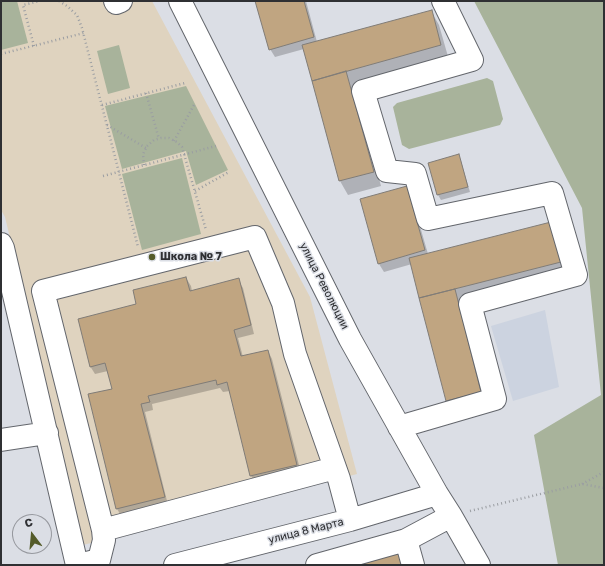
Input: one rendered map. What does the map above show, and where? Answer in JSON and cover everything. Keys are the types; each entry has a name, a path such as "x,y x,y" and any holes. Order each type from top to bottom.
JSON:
{"street":[{"path":"115,1 116,4 121,1"},
{"name":"улица Революции","path":"180,1 350,339 437,494 479,565"},
{"path":"399,427 495,400 470,304 576,275 552,193 428,219 415,174 387,171 363,91 472,60 443,1"},
{"path":"2,247 78,565 99,560 104,540 103,530 43,291 255,237 283,303 295,354 339,478 350,520"},
{"path":"1,440 47,433"},
{"path":"103,530 335,468"},
{"name":"улица 8 Марта","path":"175,565 350,520 437,494"},
{"path":"317,565 406,540 451,516"},
{"path":"406,540 413,565"}],"path":[{"path":"34,46 23,5 40,1"},
{"path":"59,1 77,15 84,33 138,247"},
{"path":"1,54 84,33"},
{"path":"102,105 185,83"},
{"path":"146,93 158,139"},
{"path":"174,140 194,105"},
{"path":"107,125 146,148"},
{"path":"144,165 143,154 146,148 154,140 169,138 174,140 182,147 208,237"},
{"path":"102,176 216,146"},
{"path":"195,191 229,172"},
{"path":"451,516 582,484 604,472"},
{"path":"582,484 604,488"}],"shaded area":[{"name":"Школа № 7","path":"1,1 152,1 310,297 357,474 83,545 5,217 1,210"},
{"path":"545,310 559,387 513,401 491,326"}],"green space":[{"path":"1,1 17,1 28,43 1,50"},
{"path":"474,1 604,1 604,565 558,565 534,435 601,395 582,208"},
{"path":"119,45 130,88 108,94 97,51"},
{"path":"487,78 493,81 503,119 500,125 409,149 402,145 393,107 397,103"},
{"path":"186,86 228,170 196,185 186,151 122,169 105,106"},
{"path":"182,158 201,234 142,250 122,174"}],"building":[{"path":"255,1 304,1 314,37 269,50"},
{"path":"432,10 441,45 312,81 302,45"},
{"path":"346,71 374,172 339,181 312,81"},
{"path":"459,154 468,187 437,195 428,163"},
{"path":"407,186 425,250 378,264 360,199"},
{"path":"551,222 561,262 419,298 409,258"},
{"path":"186,277 190,291 239,278 251,325 234,330 241,356 268,350 297,465 250,476 227,382 217,385 216,380 148,396 150,402 141,404 165,497 116,509 88,394 112,389 105,363 90,367 78,319 136,304 133,290"},
{"path":"455,289 481,392 446,401 419,298"},
{"path":"399,552 402,565 360,565 359,562"}],"place":[{"name":"Школа № 7","path":"152,257"}]}
